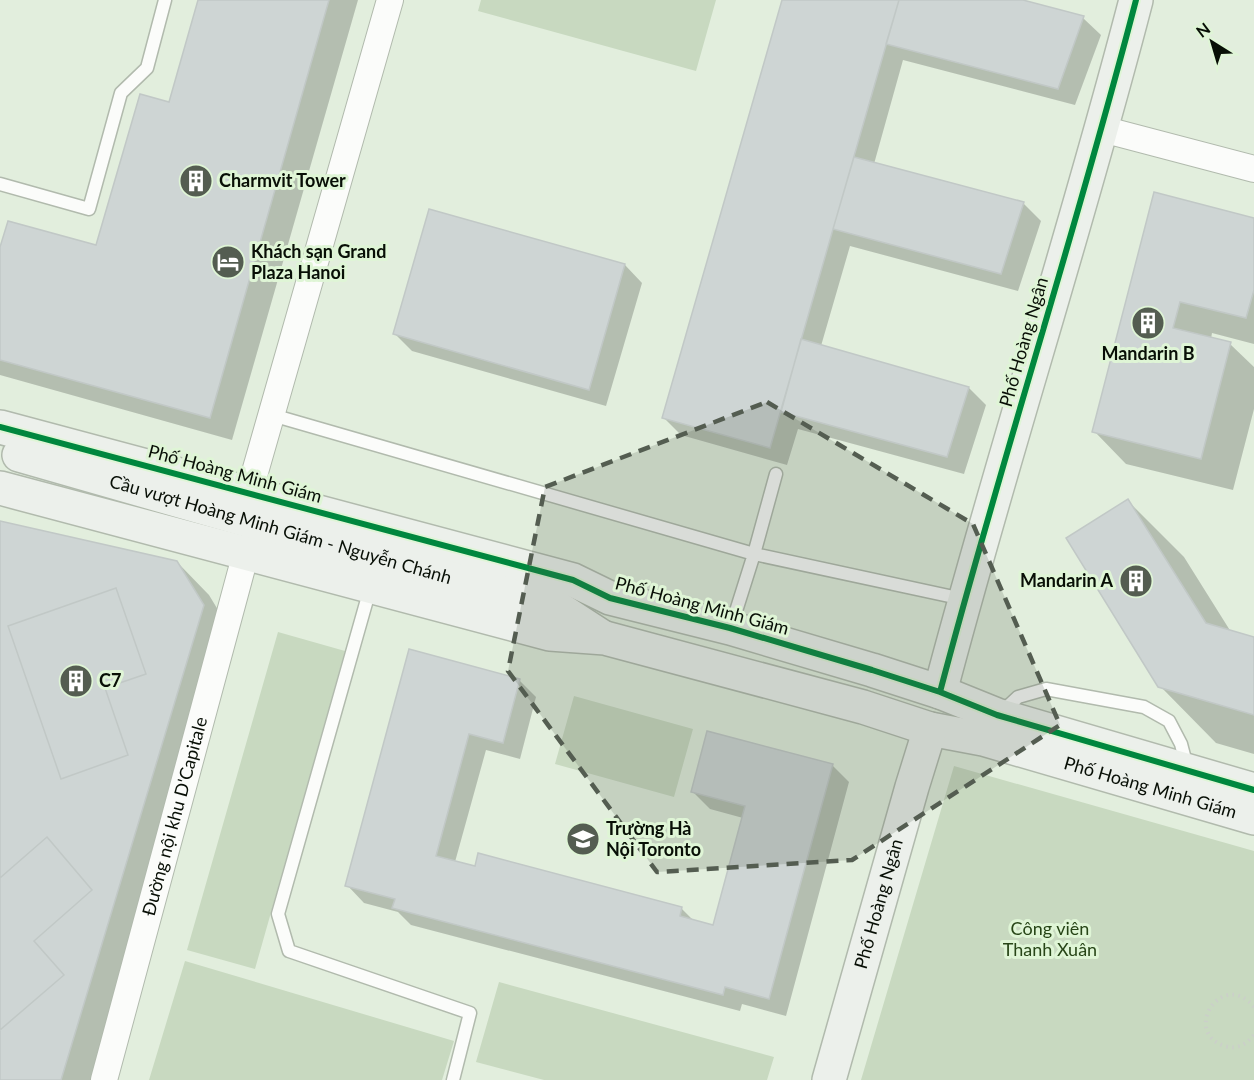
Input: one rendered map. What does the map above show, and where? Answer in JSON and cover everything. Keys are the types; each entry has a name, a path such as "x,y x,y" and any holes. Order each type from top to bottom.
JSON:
{"street":[{"path":"249,493 390,0"},
{"name":"Phố Hoàng Ngân","path":"940,692 963,601 1102,129 1136,0"},
{"path":"1102,129 1254,169"},
{"name":"Phố Hoàng Minh Giám","path":"0,426 573,580 610,598 730,628 940,692 997,715 1254,790"},
{"name":"Cầu vượt Hoàng Minh Giám - Nguyễn Chánh","path":"0,449 561,610 605,638"},
{"name":"Phố Hoàng Minh Giám","path":"0,488 550,634 605,638 863,707 930,729 983,739 1254,818"},
{"name":"Đường nội khu D'Capitale","path":"104,1080 246,553"},
{"name":"Cầu vượt Hoàng Minh Giám - Nguyễn Chánh","path":"561,610 610,598"},
{"name":"Phố Hoàng Ngân","path":"830,1080 930,729"}],"lane":[{"path":"0,184 89,209 121,93 147,68 165,0"},
{"path":"272,415 754,554 949,596"},
{"path":"730,628 754,554 776,474"},
{"path":"371,587 278,914 289,951 470,1013 453,1080"},
{"path":"997,715 1018,697 1046,689 1144,707 1169,721 1181,744 1188,771"}],"path":[{"path":"1254,1007 1246,999 1238,996 1222,997 1209,1008 1206,1024 1208,1033 1214,1040 1230,1047 1247,1042 1254,1035"}],"highlighted area":[{"path":"767,402 973,524 1060,725 852,860 657,872 508,671 545,487"}],"green space":[{"path":"481,0 716,0 696,71 478,11"},
{"path":"278,632 345,651 255,969 187,950"},
{"path":"574,696 693,729 674,797 555,764"},
{"name":"Công viên Thanh Xuân","path":"954,766 1254,851 1254,1080 861,1080"},
{"path":"185,961 454,1041 442,1080 149,1080"},
{"path":"499,982 774,1057 767,1080 544,1080 476,1062"}],"building":[{"name":"Charmvit Tower","path":"198,0 329,0 210,418 0,360 0,247 8,221 96,245 140,94 169,102"},
{"path":"782,0 899,0 770,448 662,418"},
{"path":"899,0 1023,0 1084,16 1058,89 886,44"},
{"path":"854,157 1024,202 1001,274 833,229"},
{"name":"Mandarin B","path":"1154,192 1254,218 1254,290 1246,318 1180,302 1173,328 1231,342 1201,459 1092,432"},
{"path":"429,209 625,264 589,390 393,334"},
{"path":"801,339 969,387 947,457 781,412"},
{"name":"Mandarin A","path":"1128,499 1206,623 1254,637 1254,715 1158,687 1066,538"},
{"path":"0,521 177,561 204,605 61,1080 0,1080"},
{"name":"C7","path":"116,588 146,674 105,688 128,755 61,779 8,626"},
{"path":"409,649 520,679 503,743 469,734 436,856 475,866 478,853 682,907 680,916 713,925 745,806 691,792 707,731 833,764 769,999 725,987 723,995 392,908 395,899 345,886"},
{"path":"47,837 92,890 34,941 64,975 0,1030 0,878"}],"cycle path":[{"path":"940,692 963,605 1089,173 1136,0"},
{"path":"0,427 573,580 610,598 730,628 872,670 940,692 997,715 1254,790"}],"place":[{"name":"Charmvit Tower","path":"196,181"},
{"name":"Khách sạn Grand Plaza Hanoi","path":"228,262"},
{"name":"Mandarin B","path":"1148,323"},
{"name":"Mandarin A","path":"1136,581"},
{"name":"C7","path":"76,681"},
{"name":"Trường Hà Nội Toronto","path":"583,839"}]}
